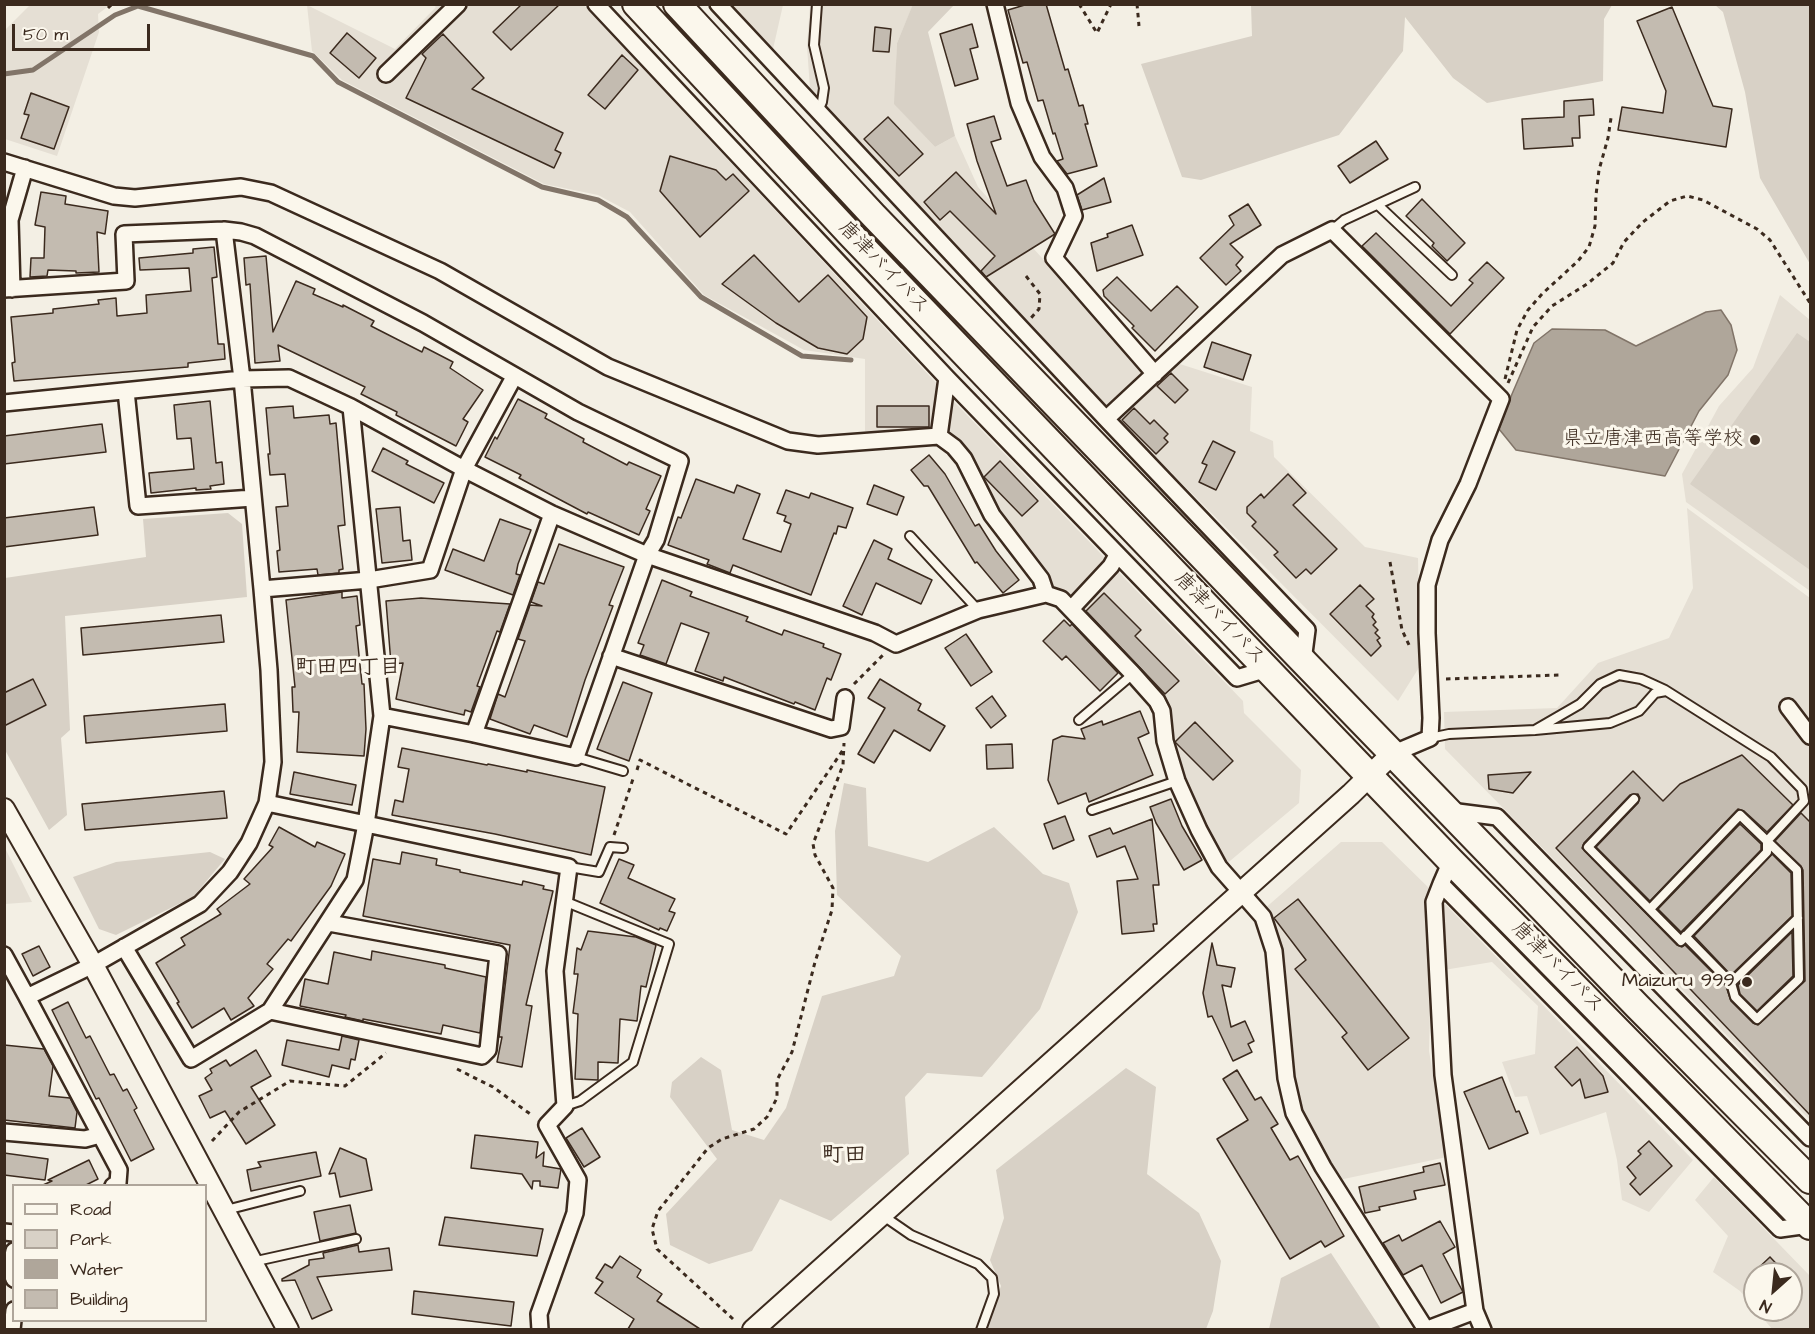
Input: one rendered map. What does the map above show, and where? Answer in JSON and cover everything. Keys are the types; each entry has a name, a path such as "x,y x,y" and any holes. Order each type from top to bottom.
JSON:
{"highway":[{"name":"唐津バイパス","path":"677,4 873,215 1116,468 1638,1007 1810,1180"},
{"name":"唐津バイパス","path":"641,10 851,235 1370,775 1446,873 1810,1225"}],"street":[{"path":"386,74 458,4"},
{"path":"596,4 947,378 1237,678 1268,669"},
{"path":"718,4 895,195 1307,630 1303,661"},
{"path":"994,4 1019,103 1042,157 1065,188 1074,216 1054,258 1155,374"},
{"path":"625,35 641,10"},
{"path":"4,162 114,196 135,198 241,187 271,193 440,271 608,367 788,441 818,445 939,436 954,447 964,459 992,515 1041,579 1046,594"},
{"path":"25,168 10,220 8,289 126,281 124,234 224,230 241,232 423,323 578,412 680,461 656,540 646,555 576,757 382,716"},
{"path":"873,215 895,195"},
{"path":"27,997 93,965 200,904 230,872 249,843 267,803 273,754 269,670 242,379 224,230"},
{"path":"753,1329 1392,754 1430,738 1427,585 1440,540 1468,484 1501,399 1332,230 1282,255 1106,419"},
{"path":"830,254 851,235"},
{"path":"262,588 369,580 430,570 464,469 514,377"},
{"path":"4,403 242,379 289,378 351,406 464,469 552,514 646,555 875,633 896,644 978,610 1046,594 1061,599 1157,701 1162,711 1165,741 1177,781 1219,867 1263,917 1274,951 1286,1078 1294,1113 1323,1167 1425,1329 1475,1311"},
{"path":"939,436 947,378"},
{"path":"126,391 138,506 253,498"},
{"path":"124,947 191,1059 270,1011 355,880 382,716 351,406"},
{"path":"1116,468 1135,450"},
{"path":"474,734 552,514"},
{"path":"1071,609 1112,566 1113,552 1131,528"},
{"path":"611,656 831,729 841,727 845,698"},
{"path":"1788,707 1810,736"},
{"path":"267,803 568,867 555,971 565,1106 547,1125 578,1180 575,1212 539,1314 540,1329"},
{"path":"4,808 93,965 288,1329"},
{"path":"1448,811 1497,817 1810,1138"},
{"path":"1446,873 1434,902 1443,1075 1475,1311 1483,1329"},
{"path":"270,1011 482,1056 488,1050 498,954 328,922"},
{"path":"4,955 119,1170 118,1183 116,1184"},
{"path":"4,1132 85,1139 100,1135"},
{"path":"4,1328 12,1329"}],"lane":[{"path":"817,4 814,45 824,88 822,102 817,112"},
{"path":"1332,230 1344,220 1415,187"},
{"path":"1378,205 1452,275"},
{"path":"910,536 978,610"},
{"path":"1079,720 1133,674"},
{"path":"1536,730 1580,704 1600,684 1619,675 1641,679 1665,690 1771,757 1810,796"},
{"path":"1430,738 1449,734 1536,730 1610,723 1639,711 1655,693 1665,690"},
{"path":"576,757 622,771"},
{"path":"1092,810 1177,781"},
{"path":"1634,799 1588,847 1681,941 1767,852 1767,841 1804,801 1802,789"},
{"path":"1650,909 1740,815 1797,870 1799,979 1756,1019 1735,997 1731,983 1685,936"},
{"path":"568,867 599,872 610,847 623,848"},
{"path":"564,901 669,945 633,1062 580,1101 565,1106"},
{"path":"1731,983 1798,918"},
{"path":"225,1211 300,1191"},
{"path":"881,1214 912,1235 978,1264 992,1278 994,1294 981,1329"},
{"path":"252,1262 356,1239"}],"path":[{"path":"108,8 112,4"},
{"path":"1080,4 1097,33 1111,4"},
{"path":"1137,4 1139,26"},
{"path":"1501,399 1517,330 1528,310 1578,261 1588,247 1595,226 1599,170 1611,118"},
{"path":"1501,399 1533,327 1552,306 1587,284 1613,263 1624,243 1643,222 1670,201 1687,196 1703,200 1757,229 1770,240 1810,303"},
{"path":"1022,328 1039,309 1040,294 1026,276"},
{"path":"1390,562 1402,630 1414,654 1447,680 1560,675"},
{"path":"845,698 857,680 896,644"},
{"path":"733,1319 657,1249 652,1229 658,1211 708,1148 722,1139 754,1129 767,1117 777,1098 777,1080 792,1052 815,962 832,910 833,888 815,855 813,844 843,765 844,734 841,727"},
{"path":"610,847 640,760 786,834 844,748"},
{"path":"212,1141 239,1112 290,1082 345,1086 389,1051"},
{"path":"456,1069 493,1087 547,1125"}],"shaded area":[{"path":"30,5 110,5 98,14 99,32 57,156 5,139 5,30"},
{"path":"307,5 395,49 436,7 433,5 584,5 938,385 1243,701 1244,713 1301,770 1299,803 1224,866 1182,780 1171,741 1164,700 1050,584 959,457 942,445 905,443 865,431 865,359 804,350 704,295 630,212 598,195 544,184 342,80 312,51"},
{"path":"732,5 783,5 773,49"},
{"path":"810,5 913,5 897,43 895,104 935,147 955,136 978,187 1143,370 1161,358 1252,387 1250,431 1273,441 1274,457 1365,547 1418,558 1420,666 1398,701 1106,407 810,89 807,46"},
{"name":"県立唐津西高等学校","path":"1780,295 1810,320 1810,591 1686,502 1682,474 1719,406 1753,368"},
{"path":"1687,508 1810,598 1810,1120 1445,749 1444,712 1557,708 1598,663 1669,638 1693,588"},
{"path":"1341,842 1382,842 1433,892 1429,1051 1447,1157 1339,1180 1297,1105 1276,933 1263,910"},
{"path":"5,848 32,902 5,904"},
{"path":"1445,904 1693,1160 1649,1212 1622,1200 1617,1160 1606,1112 1540,1135 1527,1096 1515,1097 1502,1062 1535,1054 1538,1006 1492,962 1444,970 1441,907"},
{"path":"1714,1177 1796,1262 1743,1262 1743,1295 1713,1272 1728,1236 1695,1200"},
{"path":"1803,1269 1810,1276 1810,1329 1772,1329 1766,1322 1803,1322"}],"green space":[{"path":"913,4 954,5 928,32 955,136 935,147 894,104 897,43"},
{"path":"1251,4 1612,5 1604,19 1603,81 1487,103 1453,78 1405,17 1403,51 1339,135 1201,180 1182,177 1141,64 1252,36"},
{"path":"1715,5 1810,5 1810,264 1760,178 1745,92 1723,12"},
{"name":"県立唐津西高等学校","path":"1797,333 1810,342 1810,570 1690,484"},
{"path":"228,513 242,524 247,597 65,616 70,730 61,738 67,815 49,830 5,750 5,578 146,557 143,519"},
{"path":"844,783 866,788 868,846 928,862 994,827 1043,874 1069,883 1078,912 1040,1009 982,1077 927,1073 905,1097 909,1154 831,1221 780,1199 752,1251 709,1264 670,1245 666,1214 717,1159 670,1097 672,1082 701,1057 721,1070 732,1130 764,1140 786,1108 822,996 894,976 901,956 837,895 835,831"},
{"path":"210,852 225,859 193,897 116,935 99,929 73,877 116,862"},
{"path":"1126,1068 1156,1087 1147,1174 1199,1213 1221,1261 1213,1311 1206,1329 986,1329 1001,1286 990,1260 1004,1218 996,1170"},
{"path":"1331,1253 1381,1329 1269,1329 1281,1278"}],"water":[{"path":"1721,310 1731,325 1737,350 1728,375 1699,411 1665,476 1516,450 1499,429 1534,343 1552,329 1605,330 1636,346 1706,312"}],"building":[{"path":"522,4 560,4 511,50 493,32"},
{"path":"1028,4 1046,4 1065,70 1068,69 1079,106 1083,105 1088,124 1085,124 1097,166 1067,174 1057,161 1063,159 1055,133 1053,134 1043,100 1038,101 1027,62 1023,63 1008,10"},
{"path":"1672,7 1713,106 1732,109 1726,147 1618,130 1622,107 1663,113 1666,91 1637,21"},
{"path":"972,24 978,47 970,49 978,79 955,86 940,34"},
{"path":"875,27 891,29 889,52 873,51"},
{"path":"347,33 376,58 359,78 330,53"},
{"path":"443,34 484,78 472,89 563,133 555,150 561,153 554,168 406,98 426,58 422,54"},
{"path":"622,55 638,70 605,109 588,95"},
{"path":"31,93 69,107 54,149 21,138 29,115 24,114"},
{"path":"1593,99 1594,115 1579,116 1580,138 1572,138 1573,146 1524,149 1522,119 1564,117 1564,101"},
{"path":"994,116 1001,139 991,142 1007,186 1026,180 1034,201 1055,234 986,277 981,271 995,256 950,211 940,220 924,202 956,172 996,214 977,161 967,124"},
{"path":"888,117 923,154 899,176 864,139"},
{"path":"1376,141 1388,159 1350,183 1338,166"},
{"path":"670,156 716,170 726,180 733,174 749,191 700,237 660,191"},
{"path":"1104,178 1111,202 1082,210 1077,195"},
{"path":"41,192 66,196 65,204 108,211 105,234 97,232 99,272 76,273 76,271 48,270 47,276 30,277 31,258 44,258 45,227 35,225"},
{"path":"1422,199 1465,243 1447,261 1432,246 1434,243 1406,216"},
{"path":"1248,204 1261,225 1230,244 1243,257 1236,265 1241,271 1226,285 1200,258 1234,225 1229,216"},
{"path":"1132,225 1143,255 1097,271 1091,243 1108,237 1107,234"},
{"path":"1376,233 1451,306 1473,283 1469,280 1487,262 1504,278 1450,334 1362,246"},
{"path":"214,247 217,277 212,278 218,344 224,344 225,359 188,363 188,367 14,381 12,363 15,362 11,317 53,313 53,309 99,304 98,300 116,298 117,316 147,313 146,295 191,291 189,268 140,270 139,258 193,253 193,249"},
{"path":"754,255 799,302 828,275 867,317 863,339 847,354 818,348 776,323 722,284"},
{"path":"266,256 273,332 296,281 315,289 313,294 343,307 343,305 374,321 371,326 422,352 424,347 453,362 450,368 483,390 463,419 468,422 456,446 361,394 365,387 278,345 280,361 255,363 250,284 246,285 244,258"},
{"path":"1117,277 1151,311 1177,286 1198,307 1155,351 1104,296 1103,290"},
{"path":"1212,342 1251,355 1243,380 1204,367"},
{"path":"1171,373 1188,390 1175,403 1157,386"},
{"path":"518,399 547,414 545,418 584,439 583,442 627,465 629,462 661,476 646,509 650,511 639,535 588,512 587,514 519,478 521,475 485,457"},
{"path":"210,401 216,463 222,462 224,484 210,486 211,489 196,490 196,488 151,493 149,473 194,469 191,438 177,439 174,405"},
{"path":"293,406 294,418 329,415 330,424 336,423 345,525 338,526 343,569 339,570 339,573 318,575 317,569 279,572 277,551 280,550 276,507 288,506 285,474 270,475 266,408"},
{"path":"877,406 929,406 929,427 877,427"},
{"path":"1134,408 1150,424 1154,420 1168,434 1164,438 1168,442 1156,454 1122,420"},
{"path":"102,424 106,452 4,464 4,436"},
{"path":"1213,441 1235,452 1216,490 1199,482 1207,465 1202,463"},
{"path":"383,448 408,461 406,464 444,483 434,503 372,471"},
{"path":"929,455 945,474 975,526 979,524 996,551 1019,580 1003,593 977,562 975,563 928,486 924,486 911,470"},
{"path":"1000,461 1038,501 1022,516 984,477"},
{"path":"1288,474 1306,493 1293,505 1337,549 1311,574 1306,569 1296,578 1274,555 1278,552 1252,526 1256,522 1247,513 1247,507 1261,494 1264,498"},
{"path":"696,479 734,493 737,485 760,494 743,539 781,552 791,524 784,521 786,516 777,513 786,490 809,498 811,493 853,508 846,528 838,526 836,534 834,533 811,595 733,565 730,573 707,564 709,560 668,545"},
{"path":"874,485 904,497 897,515 867,504"},
{"path":"94,507 98,535 4,547 4,518"},
{"path":"400,507 403,541 410,540 412,560 382,563 376,509"},
{"path":"500,519 531,530 518,564 516,574 520,575 513,595 445,570 453,549 484,561"},
{"path":"874,540 892,549 888,559 932,580 921,604 876,583 862,615 843,606"},
{"path":"559,544 624,567 609,605 613,606 585,680 567,737 534,725 530,734 490,719 498,694 505,697 525,641 518,639 530,605 542,606 531,602 538,582 544,584"},
{"path":"662,580 692,592 690,596 748,617 746,621 782,635 784,630 824,644 823,647 841,654 831,680 827,678 815,710 724,677 723,681 695,671 709,633 681,623 666,664 640,655 644,645 638,643"},
{"path":"1360,585 1374,599 1366,606 1374,614 1372,617 1376,622 1373,625 1378,630 1375,633 1380,638 1377,640 1381,646 1371,656 1330,614"},
{"path":"342,592 342,598 357,596 360,625 356,626 362,684 364,684 366,729 364,756 297,752 299,712 293,712 292,687 295,687 286,600"},
{"path":"1104,593 1141,630 1135,636 1179,681 1165,694 1086,611"},
{"path":"421,598 510,604 500,632 497,631 477,686 480,687 471,712 465,710 464,715 396,699 403,663 391,664 386,601"},
{"path":"221,615 224,642 83,655 81,628"},
{"path":"1064,620 1070,626 1072,624 1118,673 1100,691 1066,656 1062,660 1043,641"},
{"path":"966,634 992,672 971,686 945,648"},
{"path":"33,679 46,705 4,726 4,693"},
{"path":"880,679 921,704 918,710 945,726 930,751 894,730 874,763 858,754 885,708 868,698"},
{"path":"623,682 652,693 629,761 597,749"},
{"path":"992,696 1006,716 991,728 976,708"},
{"path":"225,704 227,731 86,743 84,716"},
{"path":"1140,711 1149,733 1138,738 1153,775 1089,802 1086,793 1058,804 1048,780 1053,740 1062,736 1085,739 1081,729 1102,721 1103,725"},
{"path":"1195,722 1233,761 1213,780 1175,742"},
{"path":"1012,744 1013,768 987,769 986,745"},
{"path":"402,748 487,765 527,772 527,770 605,787 591,855 392,815 395,800 403,802 409,769 398,767"},
{"path":"1742,755 1793,805 1767,832 1744,811 1738,809 1650,901 1596,847 1638,803 1640,798 1638,794 1630,795 1584,843 1582,848 1677,945 1682,947 1685,945 1726,986 1731,1001 1753,1023 1758,1025 1805,981 1803,870 1775,841 1801,813 1810,822 1810,1115 1556,848 1633,771 1663,801 1680,784"},
{"path":"294,772 356,785 352,805 290,794"},
{"path":"1531,772 1513,793 1489,789 1488,775"},
{"path":"224,791 227,818 85,830 82,804"},
{"path":"1171,799 1182,826 1202,860 1184,870 1156,823 1150,807"},
{"path":"1065,816 1074,840 1053,849 1044,824"},
{"path":"1152,819 1159,885 1153,885 1157,924 1153,924 1154,931 1122,934 1117,881 1138,879 1125,846 1097,857 1089,836 1110,828 1113,834"},
{"path":"1740,824 1761,844 1761,850 1681,932 1658,909"},
{"path":"279,827 315,847 317,842 345,854 331,886 291,941 288,939 267,964 273,969 248,998 254,1006 231,1020 224,1008 192,1028 156,963 185,945 181,938 221,914 217,909 250,884 244,879 273,847 269,845"},
{"path":"402,852 437,859 436,865 460,870 460,872 522,885 523,881 544,886 543,889 553,891 526,1005 532,1006 522,1067 497,1062 502,1037 499,1037 510,945 363,916 373,859 400,864"},
{"path":"1772,854 1791,873 1792,916 1731,975 1694,936"},
{"path":"619,859 634,865 628,878 675,899 669,911 675,913 667,931 660,928 659,930 600,903"},
{"path":"1298,899 1409,1038 1368,1070 1342,1037 1347,1033 1295,969 1306,960 1274,918"},
{"path":"588,931 636,937 656,945 646,987 641,986 637,1021 620,1019 618,1063 598,1062 598,1080 575,1079 578,1014 573,1013 578,974 574,974 577,948 581,950"},
{"path":"1792,932 1793,976 1757,1011 1740,994 1738,985"},
{"path":"1212,943 1217,965 1235,968 1231,987 1222,985 1231,1027 1245,1021 1254,1041 1248,1044 1252,1052 1233,1061 1212,1016 1208,1017 1203,993"},
{"path":"39,946 50,967 33,976 22,954"},
{"path":"372,951 445,965 445,968 486,977 480,1033 443,1025 441,1034 363,1019 363,1021 345,1017 346,1015 300,1006 305,979 328,984 334,952 371,960"},
{"path":"68,1002 86,1038 90,1036 110,1075 114,1074 123,1091 127,1089 137,1108 134,1110 154,1149 131,1161 99,1098 96,1099 52,1010"},
{"path":"342,1036 359,1040 355,1060 351,1059 349,1069 332,1065 329,1077 282,1065 287,1040 339,1050"},
{"path":"4,1045 44,1049 53,1066 49,1096 70,1098 77,1112 75,1128 4,1120"},
{"path":"1577,1047 1603,1076 1608,1092 1585,1098 1580,1079 1572,1086 1555,1067"},
{"path":"256,1050 271,1076 251,1087 275,1125 246,1144 225,1111 210,1118 199,1096 212,1090 205,1078 212,1073 210,1069 226,1060 230,1066"},
{"path":"1237,1070 1255,1100 1261,1097 1278,1124 1271,1128 1290,1160 1298,1156 1344,1236 1325,1247 1321,1241 1290,1259 1217,1139 1248,1120 1223,1079"},
{"path":"1502,1077 1516,1112 1519,1111 1528,1133 1489,1149 1464,1092"},
{"path":"582,1128 600,1157 584,1167 566,1138"},
{"path":"475,1135 538,1142 536,1158 544,1152 543,1166 561,1169 558,1188 540,1186 540,1181 533,1181 532,1189 522,1174 471,1168"},
{"path":"1649,1141 1672,1166 1640,1195 1630,1184 1636,1178 1627,1167 1641,1154 1638,1151"},
{"path":"340,1148 366,1159 372,1190 340,1197 335,1173 329,1174"},
{"path":"316,1152 321,1176 251,1191 247,1170 261,1167 258,1162"},
{"path":"4,1153 48,1159 45,1180 4,1175"},
{"path":"89,1160 98,1179 88,1184 45,1184 52,1181 48,1180"},
{"path":"1440,1163 1445,1185 1414,1191 1416,1199 1379,1207 1380,1210 1365,1213 1359,1187 1424,1172 1423,1167"},
{"path":"350,1205 356,1233 320,1241 314,1212"},
{"path":"445,1217 543,1229 537,1256 439,1245"},
{"path":"1440,1221 1455,1247 1443,1254 1463,1292 1441,1303 1422,1265 1403,1275 1383,1243 1399,1235 1402,1241"},
{"path":"358,1245 359,1252 389,1248 392,1270 317,1277 332,1310 312,1319 295,1280 282,1281 282,1279 309,1265 309,1260 324,1258 323,1253"},
{"path":"620,1256 641,1270 637,1277 662,1294 657,1301 700,1329 628,1329 634,1319 595,1293 603,1282 596,1278 605,1264 612,1268"},
{"path":"1770,1257 1775,1262 1765,1262"},
{"path":"414,1291 514,1302 511,1326 412,1314"}],"waterway":[{"path":"4,74 33,70 115,15 138,6 313,56 338,82 542,187 598,200 627,217 701,297 802,356 851,360"}],"place":[{"name":"県立唐津西高等学校","path":"1755,440"},
{"name":"Maizuru 999","path":"1747,982"}],"district":[{"name":"町田四丁目","path":"348,669"},
{"name":"町田","path":"844,1156"}]}
